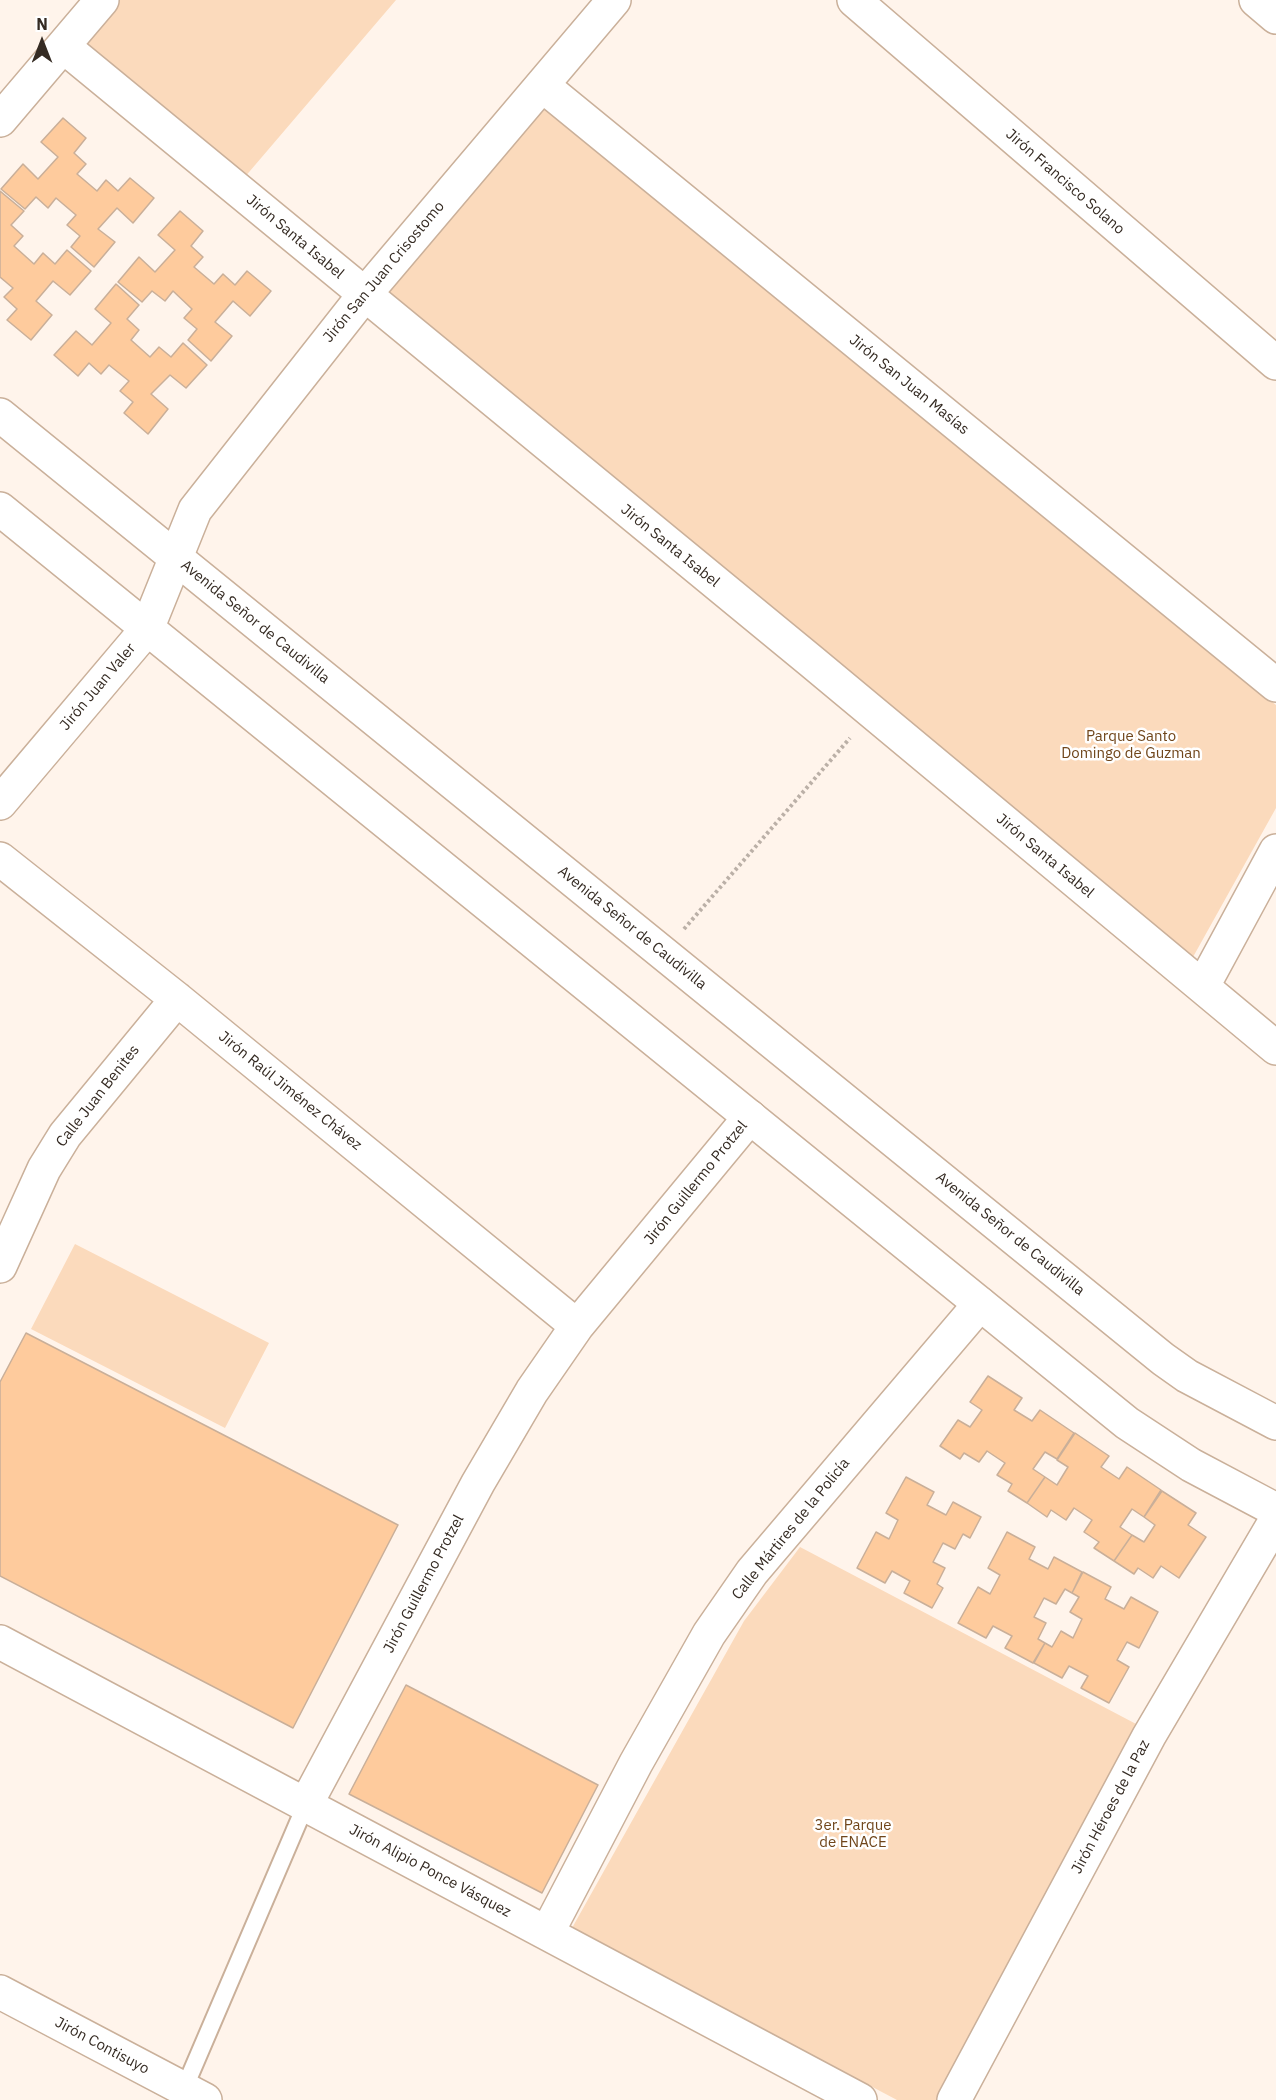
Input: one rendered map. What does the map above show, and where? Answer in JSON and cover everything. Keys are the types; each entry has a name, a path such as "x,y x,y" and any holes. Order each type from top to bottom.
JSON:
{"street":[{"path":"0,120 102,0"},
{"name":"Jirón San Juan Crisostomo","path":"176,558 195,510 364,294 614,0"},
{"name":"Jirón Francisco Solano","path":"854,0 1276,363"},
{"path":"1256,0 1276,17"},
{"name":"Jirón Santa Isabel","path":"63,46 873,712 1276,1048"},
{"name":"Jirón San Juan Masías","path":"542,85 1276,685"},
{"name":"Avenida Señor de Caudivilla","path":"0,415 1163,1359 1187,1376 1276,1423"},
{"path":"0,508 1127,1423 1160,1446 1276,1510"},
{"name":"Jirón Juan Valer","path":"0,803 147,629 176,558"},
{"path":"1203,986 1276,852"},
{"name":"Jirón Raúl Jiménez Chávez","path":"0,859 177,999 577,1326"},
{"name":"Calle Juan Benites","path":"0,1266 44,1170 65,1135 177,999"},
{"name":"Jirón Guillermo Protzel","path":"306,1804 478,1484 532,1391 577,1326 750,1117"},
{"name":"Calle Mártires de la Policía","path":"547,1933 636,1763 709,1634 753,1572 980,1304"},
{"name":"Jirón Héroes de la Paz","path":"954,2100 1149,1736 1276,1520"},
{"name":"Jirón Alipio Ponce Vásquez","path":"0,1642 860,2100"},
{"name":"Jirón Contisuyo","path":"0,1992 189,2096"}],"lane":[{"name":"Jirón Guillermo Protzel","path":"189,2096 306,1804"}],"path":[{"path":"663,952 873,712"}],"green space":[{"path":"108,0 396,0 244,178 77,37"},
{"name":"Parque Santo Domingo de Guzman","path":"540,104 1276,705 1276,808 1193,957 379,289"},
{"path":"75,1244 269,1343 225,1428 31,1329"},
{"name":"3er. Parque de ENACE","path":"800,1547 1138,1725 939,2100 897,2100 572,1928 744,1621"}],"building":[{"path":"63,118 86,138 74,153 86,164 77,174 97,191 106,180 118,191 130,178 154,198 133,223 117,208 98,229 115,242 94,267 71,247 80,236 67,225 76,215 56,198 48,208 36,197 25,209 1,189 23,164 38,179 58,157 41,142"},
{"path":"0,191 24,211 11,225 23,236 14,246 34,264 43,253 55,264 67,250 91,271 70,295 53,281 36,301 52,315 31,340 7,320 17,309 4,297 13,288 0,277"},
{"path":"180,211 203,231 191,246 203,257 194,267 214,284 223,274 235,285 247,271 271,291 250,316 233,301 215,322 232,336 211,361 188,340 197,329 184,318 192,309 173,291 165,301 152,291 142,302 118,282 139,257 155,272 175,250 158,235"},
{"path":"116,284 139,305 127,319 139,330 131,340 150,357 159,347 171,357 183,343 207,365 186,388 170,375 151,394 168,409 148,434 124,413 133,402 120,391 129,381 109,365 101,374 89,363 78,376 54,355 76,331 92,345 111,323 95,309"},
{"path":"26,1333 398,1525 293,1728 0,1576 0,1382"},
{"path":"988,1376 1022,1398 1014,1410 1032,1421 1040,1410 1074,1433 1057,1459 1045,1452 1033,1469 1045,1477 1027,1503 1008,1491 1012,1484 997,1475 1005,1463 987,1451 979,1462 964,1453 960,1459 940,1446 958,1420 970,1427 982,1410 970,1402"},
{"path":"1075,1433 1109,1456 1101,1467 1119,1479 1127,1467 1161,1490 1144,1517 1132,1509 1120,1527 1132,1535 1114,1561 1094,1548 1099,1542 1084,1532 1092,1520 1074,1508 1066,1520 1051,1510 1047,1517 1027,1503 1045,1477 1057,1485 1068,1467 1057,1460"},
{"path":"906,1477 934,1492 927,1505 946,1515 953,1502 981,1517 970,1538 963,1534 955,1549 943,1543 933,1562 945,1568 937,1584 943,1588 932,1608 904,1593 910,1581 892,1571 885,1583 857,1568 876,1532 889,1539 898,1520 886,1513"},
{"path":"1162,1491 1196,1513 1188,1525 1206,1537 1179,1578 1161,1566 1153,1578 1138,1568 1134,1574 1114,1561 1132,1535 1144,1542 1155,1525 1144,1517"},
{"path":"1007,1532 1035,1547 1029,1559 1048,1569 1054,1557 1082,1572 1072,1593 1065,1589 1056,1604 1044,1598 1034,1617 1046,1623 1038,1639 1045,1643 1033,1663 1005,1648 1012,1636 993,1626 986,1638 958,1623 978,1587 990,1594 1000,1575 988,1568"},
{"path":"1083,1572 1111,1587 1105,1599 1124,1609 1131,1597 1158,1612 1139,1648 1127,1642 1117,1660 1129,1667 1109,1703 1081,1688 1088,1676 1069,1666 1062,1678 1034,1663 1045,1643 1052,1647 1061,1631 1073,1638 1082,1619 1070,1612 1079,1597 1072,1593"},
{"path":"406,1685 598,1785 542,1893 349,1794"}]}
